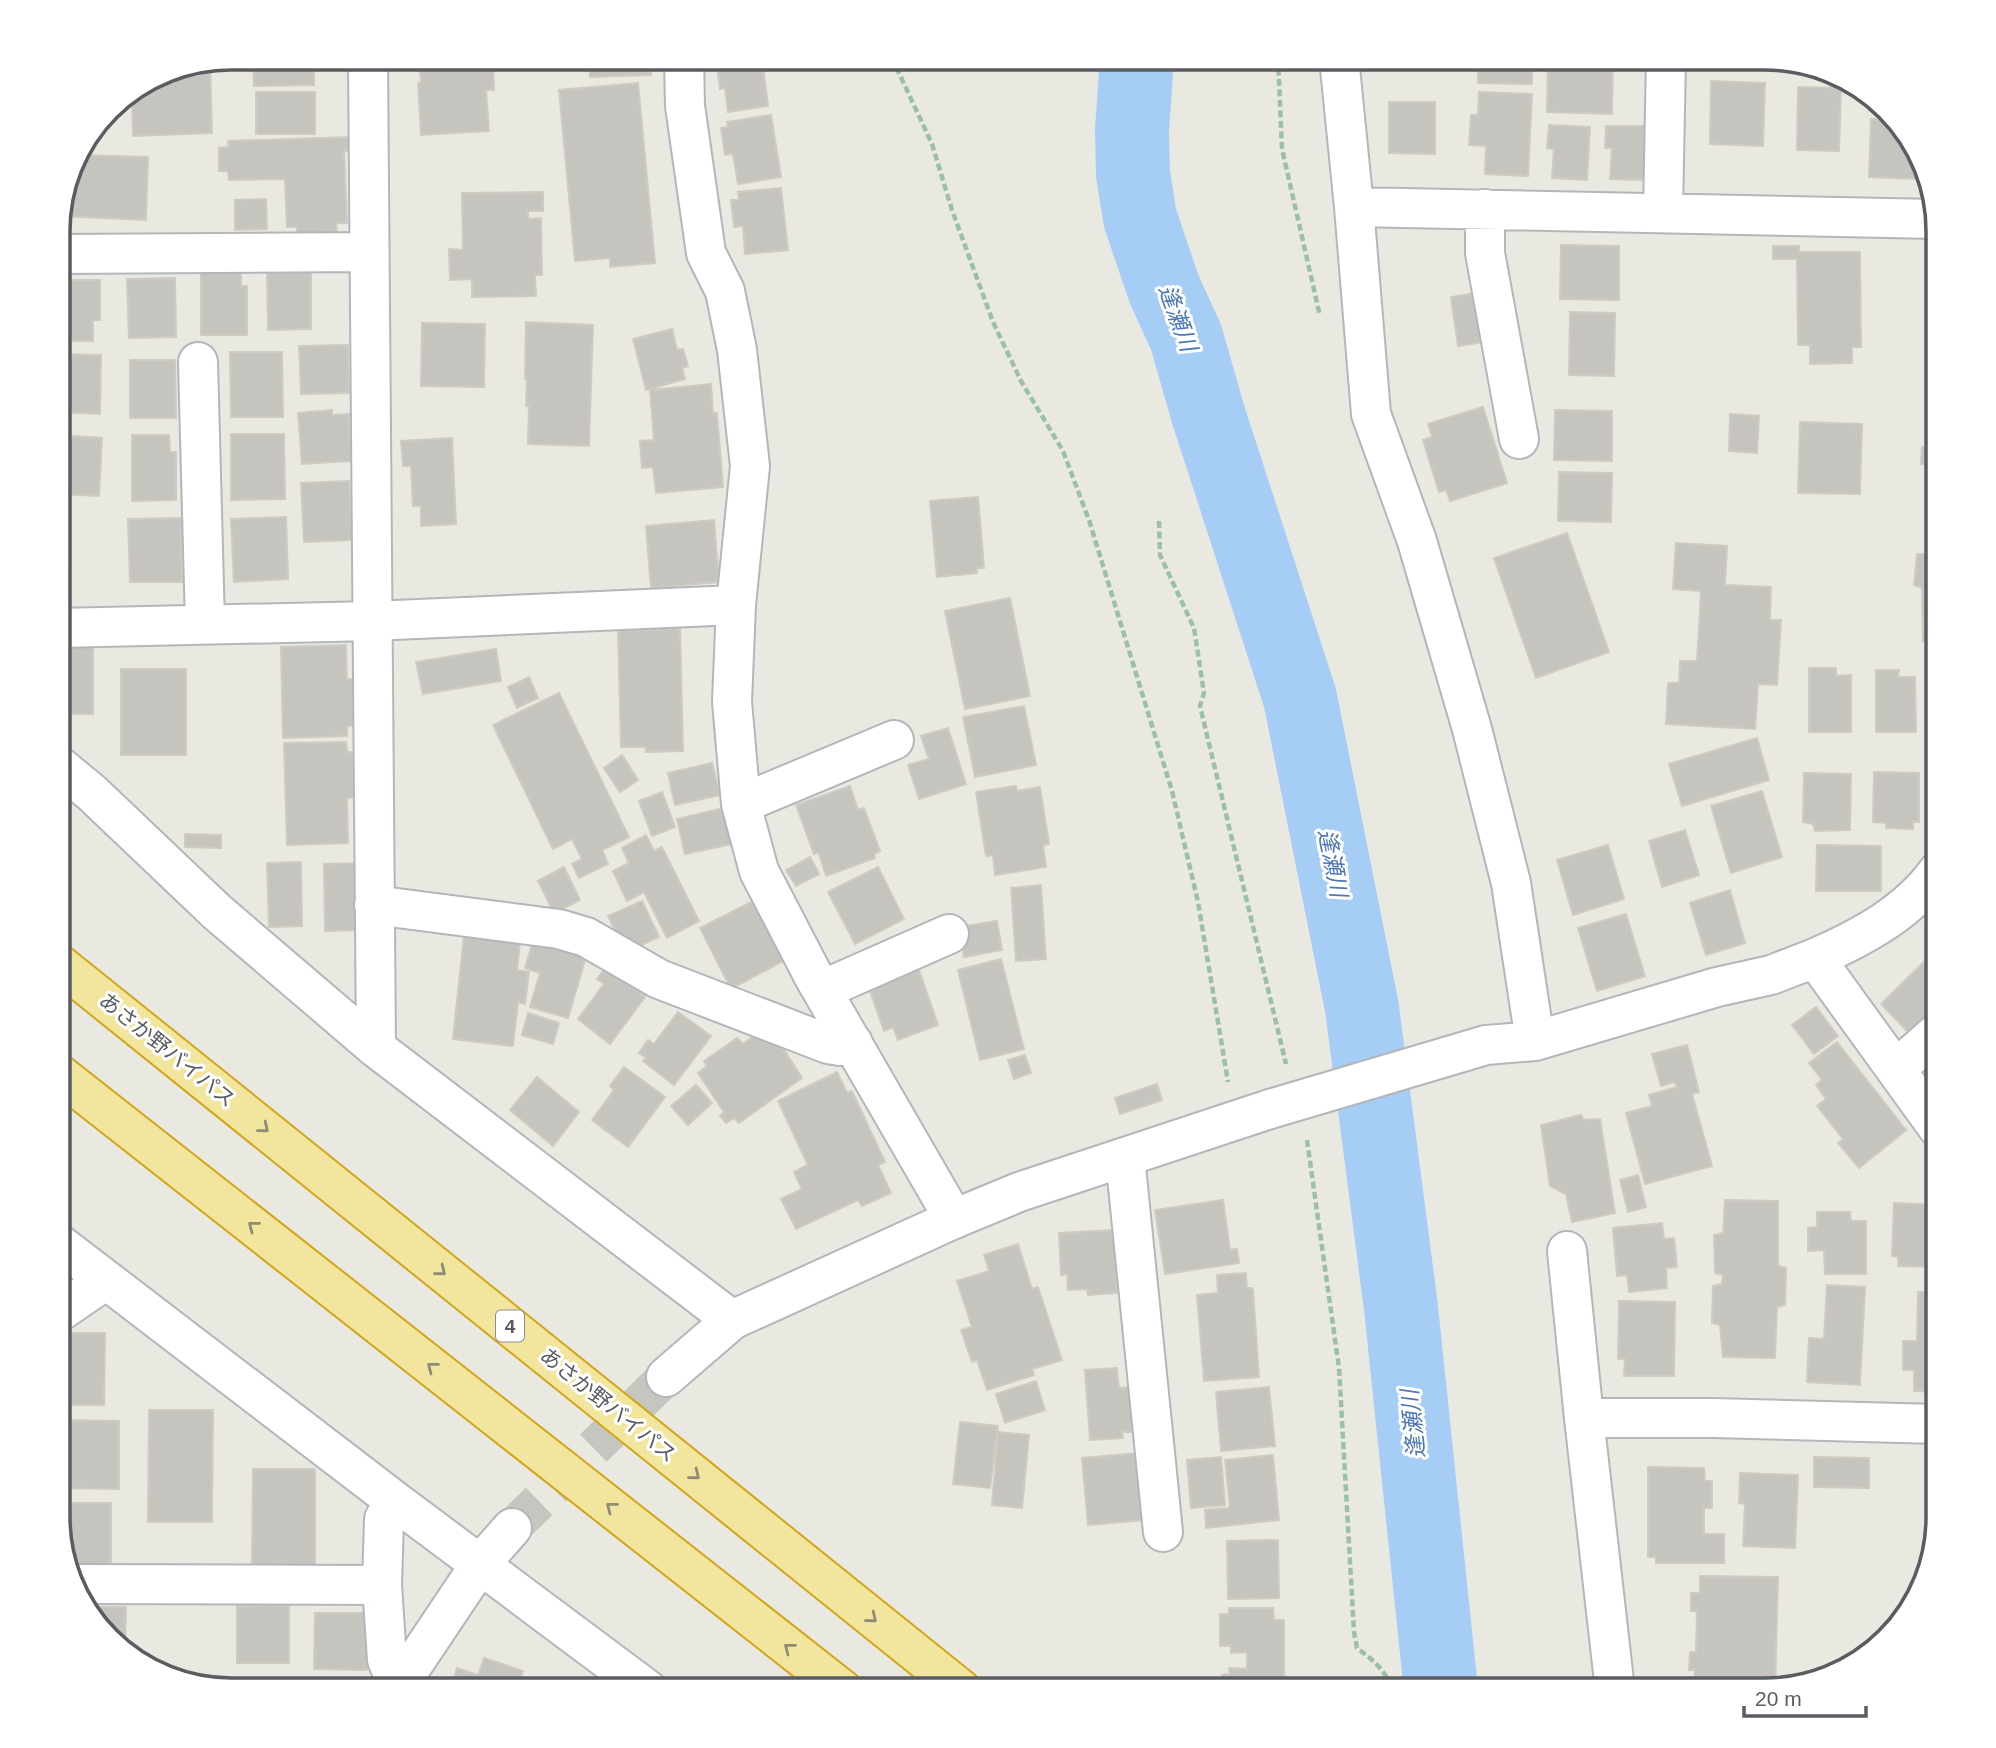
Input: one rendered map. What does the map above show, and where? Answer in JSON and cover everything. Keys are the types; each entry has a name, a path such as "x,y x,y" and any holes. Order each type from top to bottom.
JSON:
{"highway":[{"name":"あさか野バイパス","path":"70,973 947,1678"},
{"path":"70,1082 828,1678"}],"street":[{"path":"368,70 376,1048"},
{"path":"684,70 685,106 706,253 725,291 737,350 750,466 736,605 732,702 741,804 758,871 822,990 954,1219"},
{"path":"1340,70 1371,414 1417,541 1472,729 1511,883 1535,1041"},
{"path":"1663,212 1666,70"},
{"path":"1354,207 1926,219"},
{"path":"1485,209 1485,253 1519,439"},
{"path":"70,254 369,252"},
{"path":"198,362 205,624"},
{"path":"70,628 372,621 736,605"},
{"path":"741,804 894,740"},
{"path":"70,775 217,912 376,1048 732,1320"},
{"path":"666,1377 732,1320 1019,1192 1270,1109 1486,1045 1535,1041 1717,987 1771,975 1852,943 1908,904 1926,884"},
{"path":"374,905 532,925 586,937 659,979 828,1044 840,1046 853,1043"},
{"path":"822,990 949,934"},
{"path":"1815,958 1926,1111"},
{"path":"1896,1069 1926,1043"},
{"path":"1125,1157 1163,1532"},
{"path":"1567,1251 1614,1678"},
{"path":"70,1252 395,1501 632,1678"},
{"path":"70,1305 106,1280"},
{"path":"1584,1418 1713,1418 1926,1424"},
{"path":"395,1501 384,1519 382,1585 387,1660 395,1678"},
{"path":"404,1678 481,1563 512,1528"},
{"path":"85,1584 382,1585"}],"path":[{"path":"897,70 933,144 953,210 993,322 1021,381 1063,450 1089,520 1172,791 1198,902 1230,1093"},
{"path":"1279,70 1282,149 1322,325"}],"building":[{"path":"253,70 314,70 314,85 254,86"},
{"path":"420,70 493,70 494,90 486,90 489,131 421,135 418,83 421,82"},
{"path":"590,70 651,70 651,75 590,77"},
{"path":"718,70 764,70 768,106 728,112 725,88 720,89"},
{"path":"1478,70 1532,70 1532,84 1478,83"},
{"path":"1548,70 1613,70 1612,114 1547,112"},
{"path":"210,71 212,133 133,136 133,103 179,79"},
{"path":"1711,81 1765,83 1763,146 1710,144"},
{"path":"638,83 655,263 610,267 610,258 575,261 559,90"},
{"path":"1798,87 1841,90 1839,151 1797,150"},
{"path":"256,92 315,92 315,134 256,134"},
{"path":"1479,92 1532,94 1528,176 1485,174 1486,146 1469,145 1471,115 1478,115"},
{"path":"1389,102 1435,102 1435,154 1389,153"},
{"path":"771,115 781,177 738,184 733,154 725,155 721,128 728,127 727,122"},
{"path":"1871,119 1881,119 1899,141 1916,179 1869,177"},
{"path":"1549,125 1590,127 1587,180 1552,178 1554,149 1547,148"},
{"path":"1606,126 1646,126 1644,180 1610,179 1612,148 1605,148"},
{"path":"351,137 351,151 344,151 347,223 336,223 337,231 297,233 297,227 287,227 285,179 229,180 228,171 219,171 219,148 229,147 228,141"},
{"path":"89,155 148,157 146,220 70,217 75,189"},
{"path":"781,188 788,250 745,254 743,226 734,227 731,200 739,200 738,192"},
{"path":"543,192 543,211 528,211 528,219 541,218 542,275 535,275 536,296 472,297 472,279 450,280 449,249 463,250 462,193"},
{"path":"266,199 267,229 235,230 235,200"},
{"path":"1561,245 1619,246 1619,300 1560,299"},
{"path":"1773,246 1799,246 1799,252 1860,252 1861,347 1852,347 1852,363 1810,364 1810,345 1798,345 1797,259 1773,259"},
{"path":"311,272 311,329 268,330 267,273"},
{"path":"201,273 241,273 241,286 247,286 247,335 201,335"},
{"path":"175,278 176,337 129,338 127,279"},
{"path":"70,280 100,280 100,320 93,320 93,341 70,341"},
{"path":"1477,293 1484,342 1458,346 1451,297"},
{"path":"1570,312 1615,313 1614,376 1569,375"},
{"path":"526,322 593,325 589,446 528,444"},
{"path":"422,323 485,324 484,387 421,386"},
{"path":"672,329 677,350 683,349 688,366 682,368 685,379 646,390 633,339"},
{"path":"348,345 349,393 301,394 299,346"},
{"path":"230,352 282,352 283,417 231,417"},
{"path":"70,354 101,355 100,414 70,413"},
{"path":"130,360 175,360 176,418 130,418"},
{"path":"711,384 713,413 717,413 723,487 656,493 653,467 642,468 640,441 654,440 650,390"},
{"path":"1483,407 1507,483 1450,501 1446,490 1439,492 1423,440 1432,437 1428,424"},
{"path":"332,410 332,415 349,414 351,461 302,464 298,413"},
{"path":"1555,410 1612,411 1612,461 1554,460"},
{"path":"1730,414 1759,416 1757,453 1729,451"},
{"path":"1800,422 1862,424 1860,494 1798,493"},
{"path":"231,434 284,434 285,499 231,500"},
{"path":"132,435 169,435 170,452 176,452 176,500 132,501"},
{"path":"70,436 102,438 99,496 70,495"},
{"path":"452,438 456,524 421,526 421,506 413,506 411,466 403,466 401,441"},
{"path":"1922,447 1926,447 1926,465 1921,464"},
{"path":"1559,472 1612,473 1611,522 1558,521"},
{"path":"349,481 352,540 304,542 301,483"},
{"path":"978,497 984,568 977,568 977,573 937,577 930,501"},
{"path":"286,517 288,579 234,582 231,519"},
{"path":"181,518 182,582 130,582 128,519"},
{"path":"714,520 719,582 651,588 646,526"},
{"path":"1567,533 1609,652 1536,678 1494,558"},
{"path":"1676,543 1727,546 1725,585 1771,587 1770,620 1781,620 1777,685 1758,684 1755,729 1666,724 1668,683 1679,683 1680,661 1697,661 1701,591 1673,589"},
{"path":"1917,554 1926,554 1926,641 1923,641 1922,588 1914,585"},
{"path":"1010,598 1030,696 965,709 945,611"},
{"path":"680,629 683,751 646,752 646,747 621,747 618,631"},
{"path":"70,645 93,645 93,714 70,714"},
{"path":"346,645 347,679 355,679 356,726 347,726 347,736 283,738 281,647"},
{"path":"496,649 501,681 423,694 416,662"},
{"path":"1809,668 1836,668 1836,676 1851,675 1851,732 1809,732"},
{"path":"121,669 186,669 186,755 121,755"},
{"path":"1876,670 1899,670 1898,677 1915,677 1916,732 1876,732"},
{"path":"529,677 538,698 517,708 508,687"},
{"path":"559,693 629,837 602,850 608,864 579,878 572,864 582,859 572,839 553,849 493,725"},
{"path":"1024,706 1036,765 975,777 963,717"},
{"path":"948,728 966,784 919,799 908,765 929,759 921,736"},
{"path":"1757,738 1769,780 1682,806 1669,764"},
{"path":"346,742 347,752 353,752 354,798 347,798 348,843 287,845 284,743"},
{"path":"622,755 638,780 620,792 604,768"},
{"path":"712,763 720,795 675,805 668,773"},
{"path":"1874,772 1919,773 1919,822 1913,822 1913,829 1886,828 1886,823 1873,822"},
{"path":"1804,773 1851,774 1850,830 1815,831 1813,824 1803,822"},
{"path":"850,786 858,810 864,808 880,851 874,854 875,858 826,876 819,853 814,854 796,805"},
{"path":"1016,786 1017,791 1040,787 1049,844 1043,845 1046,867 995,875 993,855 986,856 976,792"},
{"path":"1762,791 1782,857 1731,873 1711,806"},
{"path":"662,792 675,827 652,836 639,801"},
{"path":"724,808 732,844 685,854 677,819"},
{"path":"1685,830 1699,875 1662,887 1649,841"},
{"path":"185,834 221,835 221,848 185,847"},
{"path":"646,835 654,851 662,847 699,921 667,938 644,892 627,901 613,871 629,863 622,848"},
{"path":"1608,845 1624,899 1573,915 1557,860"},
{"path":"1817,845 1881,846 1881,891 1816,891"},
{"path":"810,857 819,874 796,886 786,870"},
{"path":"301,862 302,926 269,927 267,863"},
{"path":"361,863 361,930 325,931 324,864"},
{"path":"564,867 580,900 554,913 538,881"},
{"path":"878,867 904,919 855,944 828,892"},
{"path":"1041,885 1046,959 1016,961 1011,888"},
{"path":"1730,890 1745,943 1706,955 1690,903"},
{"path":"642,901 659,937 632,949 625,934 618,937 608,916"},
{"path":"753,901 783,961 731,989 700,928"},
{"path":"1626,914 1645,976 1597,991 1578,928"},
{"path":"997,921 1002,950 964,957 958,927"},
{"path":"464,935 520,942 517,970 529,972 525,1004 518,1002 513,1046 453,1039"},
{"path":"533,941 586,957 568,1018 530,1007 540,973 525,968"},
{"path":"1001,959 1024,1049 980,1060 958,970"},
{"path":"1925,961 1926,1025 1913,1037 1881,1004"},
{"path":"606,967 645,997 610,1044 578,1019 604,984 597,979"},
{"path":"918,967 938,1025 898,1040 893,1027 884,1031 868,985"},
{"path":"1816,1007 1838,1036 1814,1054 1792,1025"},
{"path":"678,1012 711,1036 674,1085 643,1061 646,1058 639,1053 648,1040 654,1044"},
{"path":"528,1013 559,1023 553,1044 522,1035"},
{"path":"760,1031 774,1034 802,1078 739,1123 734,1118 726,1123 720,1116 724,1112 698,1073 707,1066 704,1061 737,1038 743,1044"},
{"path":"1837,1042 1906,1130 1859,1168 1838,1143 1843,1139 1817,1106 1826,1099 1816,1085 1822,1080 1809,1063"},
{"path":"1687,1045 1699,1092 1692,1094 1712,1166 1645,1184 1626,1113 1652,1106 1649,1095 1677,1087 1675,1082 1661,1086 1652,1054"},
{"path":"1025,1055 1031,1073 1014,1079 1008,1060"},
{"path":"624,1067 665,1097 628,1147 592,1120 614,1090 610,1086"},
{"path":"837,1072 847,1093 852,1091 885,1162 878,1165 891,1193 862,1206 858,1200 796,1229 781,1199 802,1189 794,1172 808,1165 778,1101"},
{"path":"537,1077 579,1112 553,1146 510,1110"},
{"path":"1157,1084 1162,1100 1120,1114 1115,1098"},
{"path":"696,1085 712,1103 688,1125 671,1106"},
{"path":"1581,1115 1584,1120 1600,1119 1615,1213 1572,1222 1566,1194 1550,1186 1541,1125"},
{"path":"1638,1175 1646,1207 1628,1212 1620,1180"},
{"path":"1223,1200 1230,1250 1237,1249 1239,1263 1165,1274 1155,1210"},
{"path":"1725,1200 1778,1201 1778,1266 1786,1268 1785,1305 1777,1307 1775,1358 1723,1357 1720,1325 1712,1323 1713,1286 1722,1284 1723,1275 1715,1273 1714,1235 1723,1233"},
{"path":"1894,1203 1926,1204 1926,1267 1898,1266 1898,1257 1892,1256"},
{"path":"1817,1212 1850,1212 1851,1221 1866,1221 1866,1274 1825,1274 1824,1250 1808,1251 1808,1228 1817,1227"},
{"path":"1662,1223 1664,1239 1674,1238 1677,1267 1666,1268 1667,1288 1629,1292 1627,1275 1617,1276 1613,1228"},
{"path":"1114,1230 1117,1293 1088,1295 1087,1289 1068,1290 1067,1274 1061,1275 1059,1233"},
{"path":"1018,1244 1032,1289 1038,1287 1062,1360 1032,1369 1034,1375 987,1390 977,1360 972,1362 961,1330 972,1327 957,1281 989,1271 984,1255"},
{"path":"1246,1273 1247,1288 1253,1290 1259,1377 1204,1381 1197,1295 1218,1293 1217,1275"},
{"path":"1827,1285 1865,1287 1860,1385 1807,1382 1809,1338 1824,1339"},
{"path":"1918,1292 1926,1292 1926,1392 1914,1391 1914,1370 1903,1370 1903,1341 1917,1341"},
{"path":"1619,1301 1675,1302 1674,1376 1624,1376 1625,1359 1618,1359"},
{"path":"70,1333 105,1333 104,1405 70,1405"},
{"path":"1117,1368 1119,1388 1130,1387 1133,1432 1122,1432 1123,1438 1090,1440 1085,1370"},
{"path":"1036,1381 1045,1410 1005,1423 996,1394"},
{"path":"1269,1387 1275,1446 1221,1451 1216,1392"},
{"path":"149,1410 213,1410 212,1522 148,1522"},
{"path":"70,1420 119,1421 119,1489 70,1488"},
{"path":"960,1422 998,1426 990,1488 953,1484"},
{"path":"998,1432 1029,1435 1022,1508 992,1505"},
{"path":"1139,1453 1144,1520 1088,1525 1082,1458"},
{"path":"1273,1455 1279,1520 1206,1528 1205,1510 1230,1508 1225,1460"},
{"path":"1221,1457 1225,1505 1191,1508 1187,1460"},
{"path":"1814,1457 1869,1458 1869,1488 1814,1487"},
{"path":"1648,1467 1704,1468 1705,1481 1712,1481 1712,1508 1704,1508 1704,1534 1724,1534 1724,1563 1656,1563 1656,1557 1648,1557"},
{"path":"253,1469 315,1469 315,1571 252,1571"},
{"path":"1740,1473 1798,1475 1795,1548 1743,1546 1745,1504 1739,1503"},
{"path":"70,1503 111,1503 111,1571 80,1570 70,1528"},
{"path":"1278,1540 1279,1598 1228,1599 1227,1541"},
{"path":"1700,1576 1778,1577 1775,1678 1695,1678 1695,1670 1689,1670 1690,1652 1696,1652 1697,1611 1691,1611 1691,1593 1700,1593"},
{"path":"237,1606 289,1606 289,1663 237,1663"},
{"path":"98,1607 126,1607 125,1638"},
{"path":"1229,1608 1273,1608 1274,1620 1284,1620 1284,1678 1222,1678 1222,1675 1230,1674 1229,1668 1247,1669 1247,1652 1231,1653 1231,1646 1220,1646 1220,1614 1229,1614"},
{"path":"315,1613 367,1613 367,1670 314,1669"},
{"path":"484,1658 523,1671 520,1678 454,1678 457,1668 478,1675"}],"waterway":[{"name":"逢瀬川","path":"1136,70 1132,130 1133,174 1140,218 1164,289 1186,337 1208,414 1300,698 1362,1008 1401,1308 1440,1678"}],"tunnel":[{"path":"512,1528 666,1377"}]}
